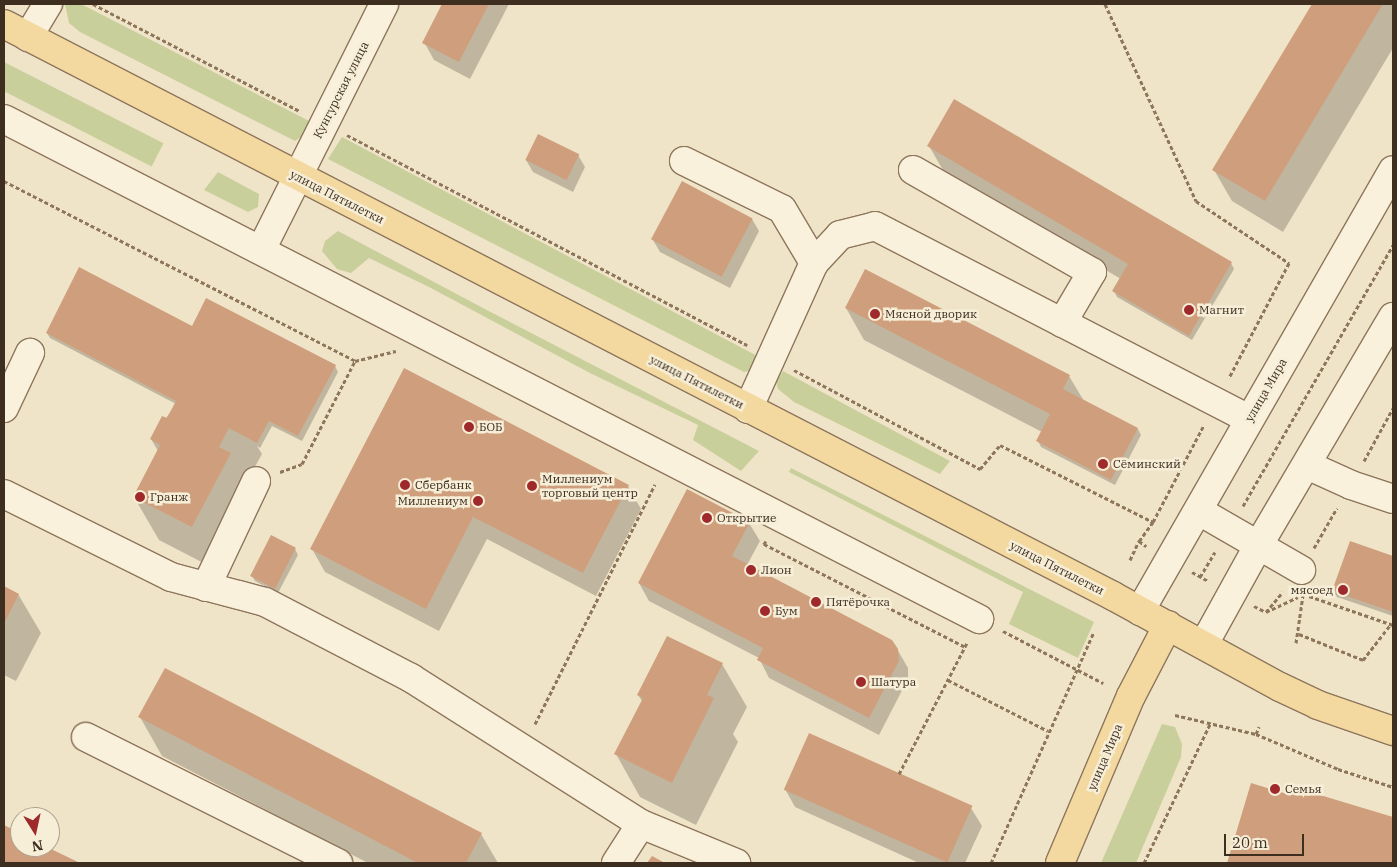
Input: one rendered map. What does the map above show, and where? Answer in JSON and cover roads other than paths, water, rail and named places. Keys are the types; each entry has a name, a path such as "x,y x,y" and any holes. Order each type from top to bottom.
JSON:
{"main road":[{"name":"улица Пятилетки","path":"4,24 1168,625 1310,701 1393,731"},
{"name":"улица Мира","path":"1060,863 1131,696 1168,625"}],"street":[{"path":"28,37 48,4"},
{"name":"Кунгурская улица","path":"261,250 384,4"},
{"path":"4,119 668,458 975,628"},
{"path":"684,161 782,209 814,263"},
{"path":"913,170 1092,272 1062,323"},
{"name":"улица Мира","path":"1140,611 1393,170"},
{"path":"748,409 773,359 814,263 840,236 875,226 1249,420"},
{"path":"1204,644 1258,546 1393,317"},
{"path":"4,408 30,353"},
{"path":"1308,464 1350,485 1393,499"},
{"path":"206,587 256,482"},
{"path":"4,494 171,577 265,602 411,678 641,824 736,863"},
{"path":"1199,511 1258,546 1302,582"},
{"path":"86,738 338,863"},
{"path":"616,863 641,824"}],"place":[{"name":"Магнит","path":"1189,310"},
{"name":"Мясной дворик","path":"875,314"},
{"name":"БОБ","path":"469,427"},
{"name":"Сёминский","path":"1103,464"},
{"name":"Сбербанк","path":"405,485"},
{"name":"Миллениум торговый центр","path":"532,486"},
{"name":"Гранж","path":"140,497"},
{"name":"Миллениум","path":"478,501"},
{"name":"Открытие","path":"707,518"},
{"name":"Лион","path":"751,570"},
{"name":"мясоед","path":"1343,590"},
{"name":"Пятёрочка","path":"816,602"},
{"name":"Бум","path":"765,611"},
{"name":"Шатура","path":"861,682"},
{"name":"Семья","path":"1275,789"}]}
